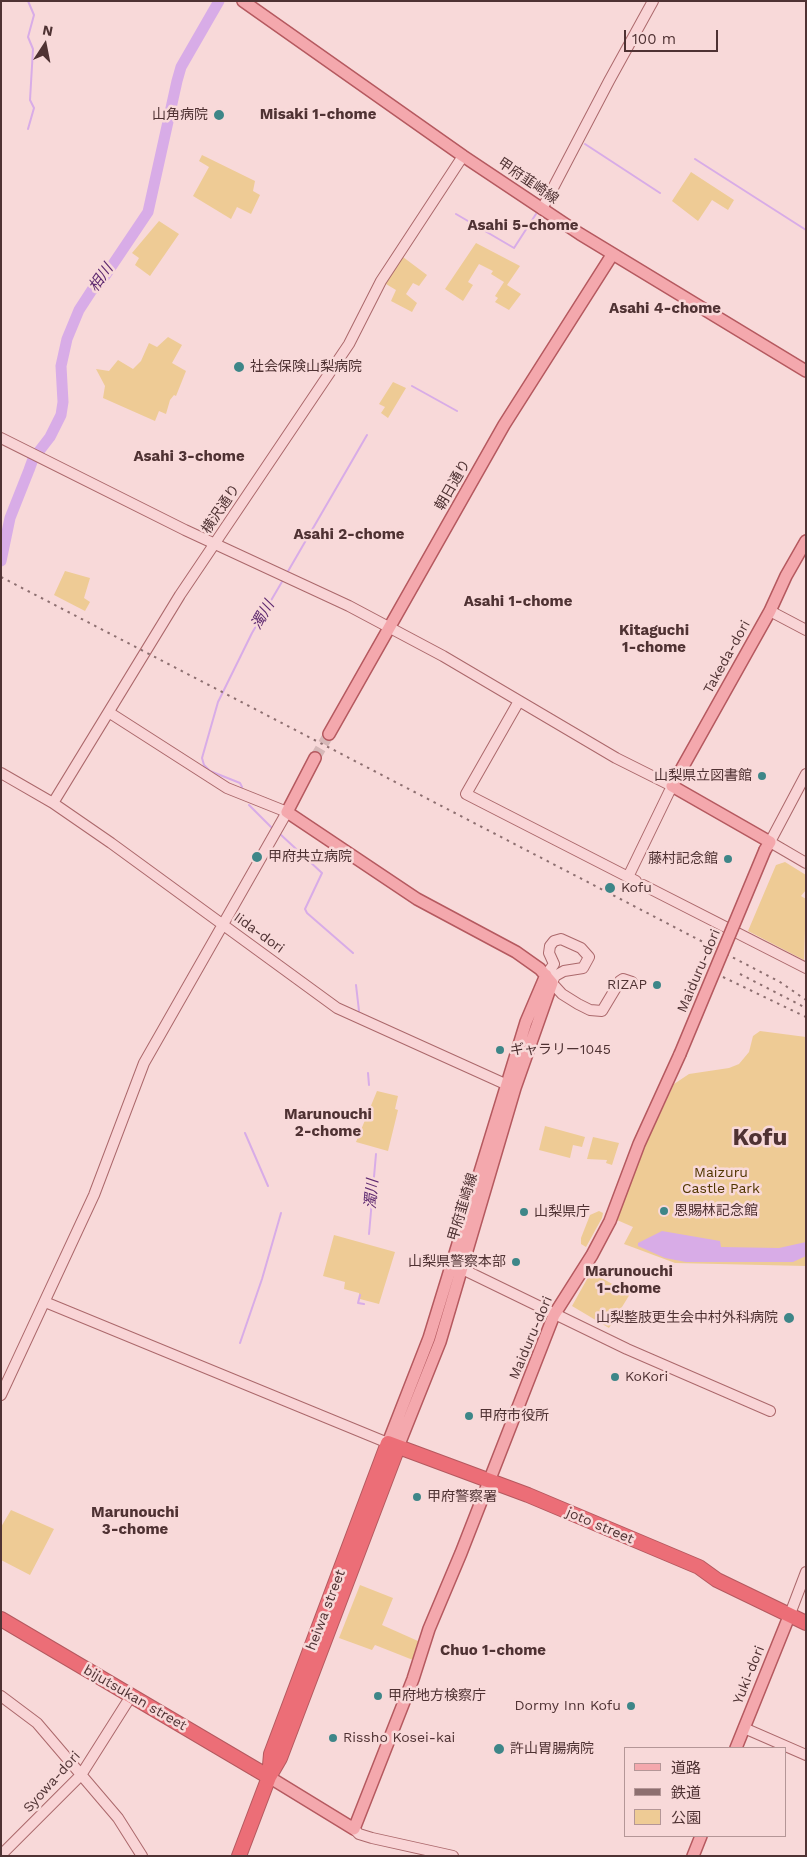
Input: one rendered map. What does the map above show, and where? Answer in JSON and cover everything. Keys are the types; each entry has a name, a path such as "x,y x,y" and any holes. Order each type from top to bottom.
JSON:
{"highway":[{"name":"joto street","path":"393,1445 489,1481 699,1566 717,1580 806,1623"},
{"name":"heiwa street","path":"239,1856 269,1777 271,1754 393,1445"},
{"name":"bijutsukan street","path":"1,1619 269,1777"}],"main road":[{"name":"甲府韮崎線","path":"243,1 463,156 542,209 612,255 806,371"},
{"name":"朝日通り","path":"329,734 504,425 612,255"},
{"name":"Takeda-dori","path":"672,786 770,612 786,576 806,541"},
{"path":"316,758 286,812 417,898 516,952 549,979"},
{"path":"672,786 767,846"},
{"name":"Maiduru-dori","path":"354,1829 413,1679 429,1629 554,1315 592,1255 610,1221 639,1144 680,1054 767,846"},
{"name":"甲府韮崎線","path":"393,1445 429,1338 457,1266 511,1087 549,979"},
{"name":"Yuki-dori","path":"736,1747 790,1614"},
{"path":"269,1777 354,1829"},
{"path":"692,1856 701,1837"}],"street":[{"path":"542,209 653,1"},
{"name":"横沢通り","path":"53,803 215,543 349,344 381,281 463,156"},
{"path":"1,432 185,530 390,627 616,758 672,786 636,881"},
{"path":"1,438 30,449"},
{"path":"770,612 806,630"},
{"path":"519,701 466,794 806,968"},
{"path":"1,1395 94,1195 144,1063 286,812 227,788 110,713"},
{"name":"Iida-dori","path":"1,772 53,803 337,1008 511,1087"},
{"path":"806,774 767,846 806,863"},
{"path":"549,979 572,969 583,968 589,957 581,948 565,939 554,941 550,946 549,953 554,960 572,969"},
{"path":"549,979 554,960"},
{"path":"549,979 562,994 578,1004 600,1012 609,1001 620,981 623,979 632,982"},
{"path":"457,1266 554,1315 770,1411"},
{"path":"45,1302 393,1445"},
{"path":"790,1614 806,1572"},
{"path":"1,1696 36,1723 118,1818 142,1856"},
{"name":"Syowa-dori","path":"1,1855 81,1775 131,1696"},
{"path":"744,1728 806,1755"},
{"path":"354,1829 359,1834 372,1838 453,1856"}],"green space":[{"path":"202,155 255,181 253,191 260,195 251,214 237,207 231,219 193,196 209,167 199,161"},
{"path":"691,172 734,200 728,210 712,200 698,221 672,201"},
{"path":"159,221 179,234 150,276 135,265 139,258 132,253"},
{"path":"476,243 520,266 507,285 521,294 509,310 495,302 498,298 495,296 504,282 491,274 493,271 479,264 468,282 473,285 463,301 445,289"},
{"path":"399,254 427,275 419,286 413,283 406,294 417,303 412,312 391,301 396,290 381,281"},
{"path":"168,337 182,345 172,363 186,371 176,396 174,395 170,400 166,414 159,411 155,421 103,398 105,386 96,369 109,371 118,360 133,369 141,361 149,343 157,347"},
{"path":"393,382 406,388 388,418 381,413 385,407 379,404"},
{"path":"65,571 90,578 84,598 90,602 85,611 54,595"},
{"path":"785,862 806,875 806,890 801,896 806,899 804,960 748,931 776,865"},
{"name":"Maizuru Castle Park","path":"760,1031 806,1037 806,1266 675,1263 624,1244 633,1227 617,1220 638,1161 674,1084 689,1074 729,1068 739,1064 749,1052 753,1036"},
{"path":"377,1091 398,1096 395,1109 398,1110 388,1151 356,1142"},
{"path":"545,1126 585,1137 582,1147 573,1145 570,1158 539,1150"},
{"path":"593,1137 619,1143 612,1165 606,1163 607,1160 587,1159"},
{"path":"599,1211 603,1213 602,1218 586,1247 581,1244 581,1238 590,1215"},
{"path":"334,1235 395,1252 379,1304 360,1299 359,1293 344,1289 345,1282 323,1276"},
{"path":"591,1272 630,1294 609,1328 572,1306"},
{"path":"11,1510 54,1529 30,1575 1,1560 1,1527"},
{"path":"360,1585 393,1598 382,1625 418,1641 413,1660 375,1645 372,1650 339,1638"}],"shaded area":[{"path":"662,1231 720,1241 721,1247 779,1248 806,1242 806,1256 793,1262 686,1262 665,1258 638,1246 638,1243"}],"waterway":[{"path":"28,1 34,15 28,37 33,49 30,100 34,108 28,129"},
{"name":"相川","path":"1,561 10,518 33,459 50,437 61,415 63,402 61,366 67,339 79,310 92,290 103,279 148,212 181,67 219,1"},
{"path":"585,144 660,193"},
{"path":"695,159 806,230"},
{"path":"456,214 514,248 536,214"},
{"path":"412,386 457,411"},
{"name":"濁川","path":"287,573 367,435"},
{"name":"濁川","path":"242,787 240,783 210,771 204,765 202,758 218,702 252,633 283,580"},
{"name":"濁川","path":"249,805 272,828"},
{"name":"濁川","path":"280,834 322,873 305,909 307,913 353,953"},
{"name":"濁川","path":"356,985 359,1011"},
{"path":"368,1073 369,1085"},
{"path":"245,1133 268,1186"},
{"name":"濁川","path":"369,1234 376,1154"},
{"path":"240,1343 262,1279 281,1213"},
{"path":"360,1295 358,1303 364,1304"}],"tunnel":[{"path":"315,758 329,734"}],"railway":[{"path":"1,577 780,982 806,1000"},
{"path":"740,974 806,1008"},
{"path":"723,977 806,1017"}],"place":[{"name":"山角病院","path":"219,115"},
{"name":"社会保険山梨病院","path":"239,367"},
{"name":"山梨県立図書館","path":"762,776"},
{"name":"甲府共立病院","path":"257,857"},
{"name":"藤村記念館","path":"728,859"},
{"name":"Kofu","path":"610,888"},
{"name":"RIZAP","path":"657,985"},
{"name":"ギャラリー1045","path":"500,1050"},
{"name":"恩賜林記念館","path":"664,1211"},
{"name":"山梨県庁","path":"524,1212"},
{"name":"山梨県警察本部","path":"516,1262"},
{"name":"山梨整肢更生会中村外科病院","path":"789,1318"},
{"name":"KoKori","path":"615,1377"},
{"name":"甲府市役所","path":"469,1416"},
{"name":"甲府警察署","path":"417,1497"},
{"name":"甲府地方検察庁","path":"378,1696"},
{"name":"Dormy Inn Kofu","path":"631,1706"},
{"name":"Rissho Kosei-kai","path":"333,1738"},
{"name":"許山胃腸病院","path":"499,1749"}],"district":[{"name":"Misaki 1-chome","path":"318,115"},
{"name":"Asahi 5-chome","path":"523,226"},
{"name":"Asahi 4-chome","path":"665,309"},
{"name":"Asahi 3-chome","path":"189,457"},
{"name":"Asahi 2-chome","path":"349,535"},
{"name":"Asahi 1-chome","path":"518,602"},
{"name":"Kitaguchi 1-chome","path":"654,640"},
{"name":"Marunouchi 2-chome","path":"328,1124"},
{"name":"Kofu","path":"760,1138"},
{"name":"Marunouchi 1-chome","path":"629,1280"},
{"name":"Marunouchi 3-chome","path":"135,1522"},
{"name":"Chuo 1-chome","path":"493,1651"}]}
